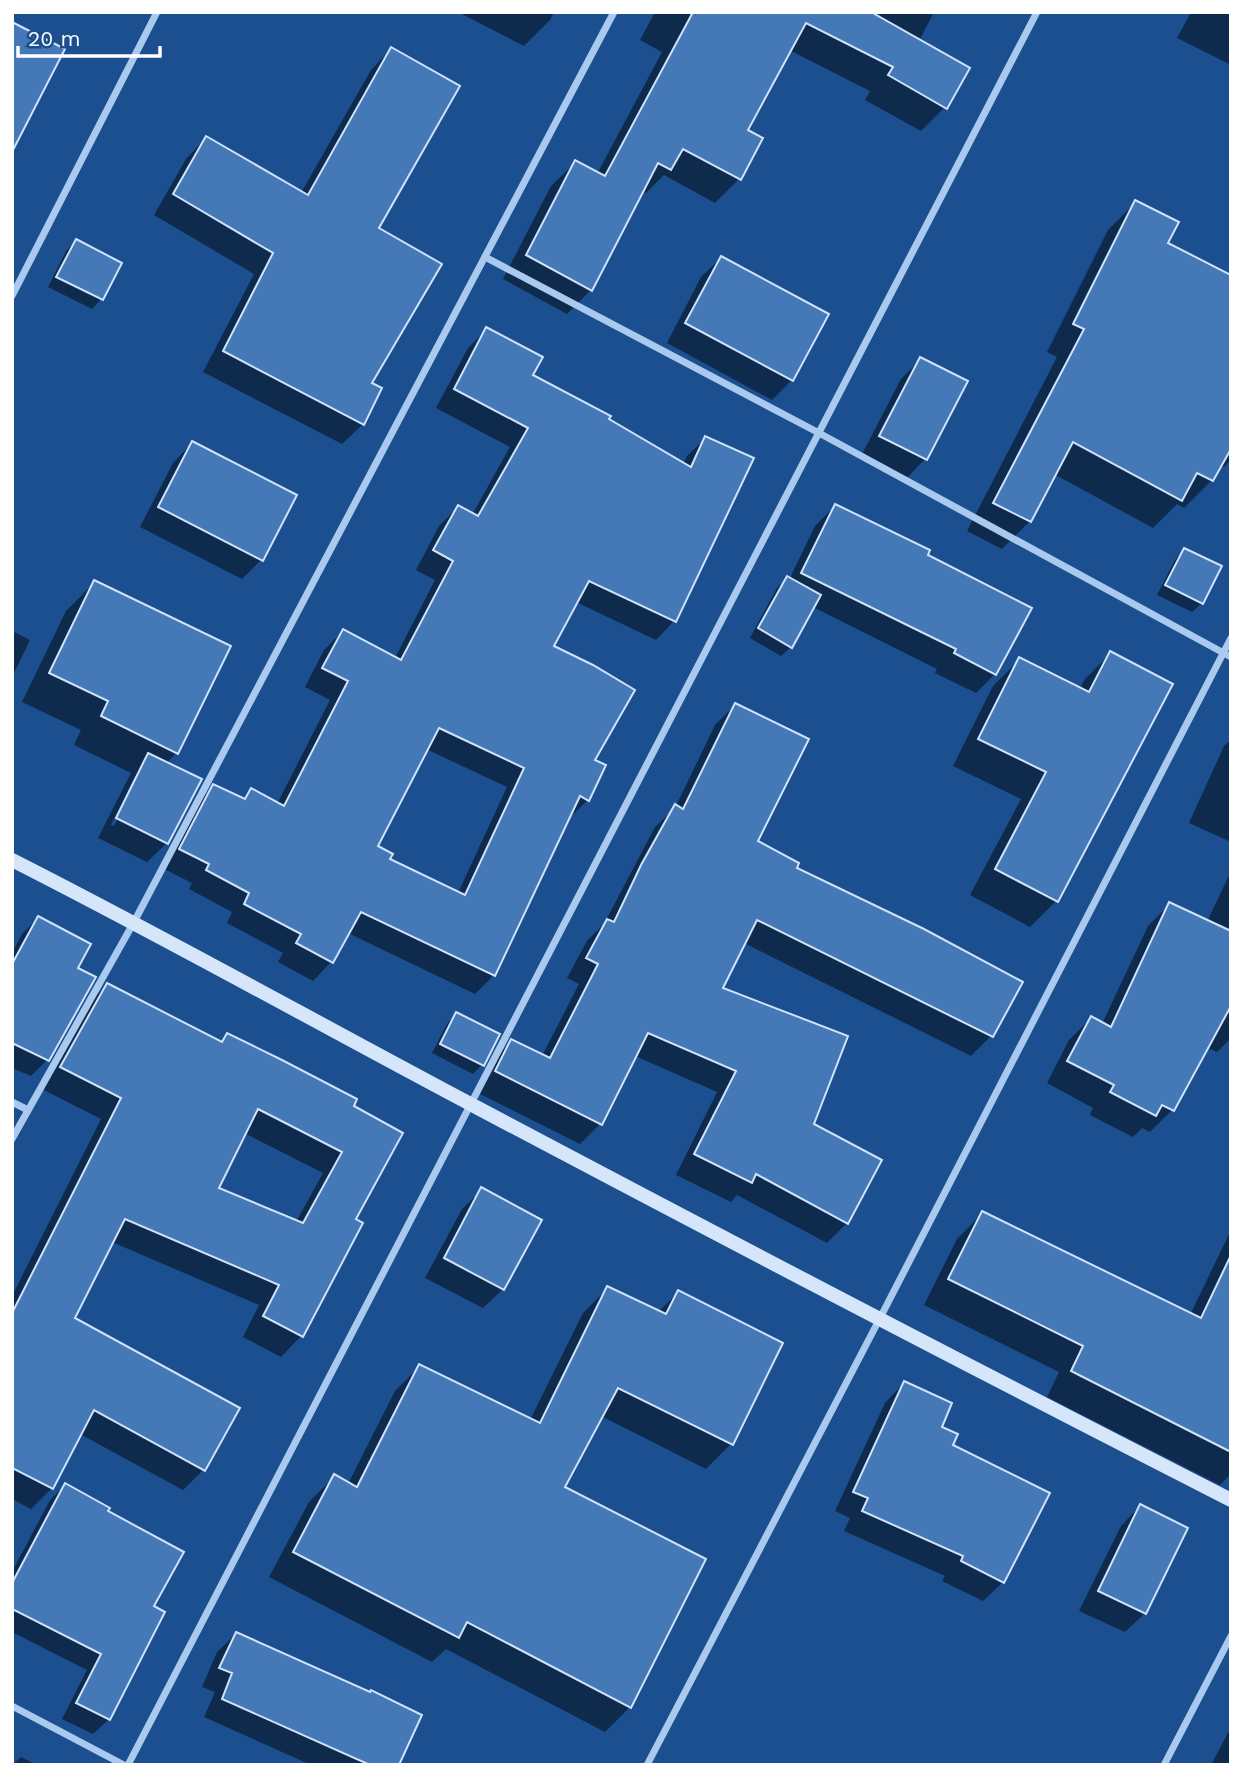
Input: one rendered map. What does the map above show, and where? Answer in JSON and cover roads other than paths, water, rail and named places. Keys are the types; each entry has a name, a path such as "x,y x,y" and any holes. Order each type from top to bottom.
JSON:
{"street":[{"path":"12,296 157,12"},
{"path":"12,1139 134,922 614,12"},
{"path":"12,1706 126,1765 1037,12"},
{"path":"485,257 819,433 1227,655"},
{"path":"647,1765 1227,655 1231,638"},
{"path":"12,860 134,922 879,1320 1231,1500"},
{"path":"12,1102 28,1110"},
{"path":"1164,1765 1231,1636"}]}
